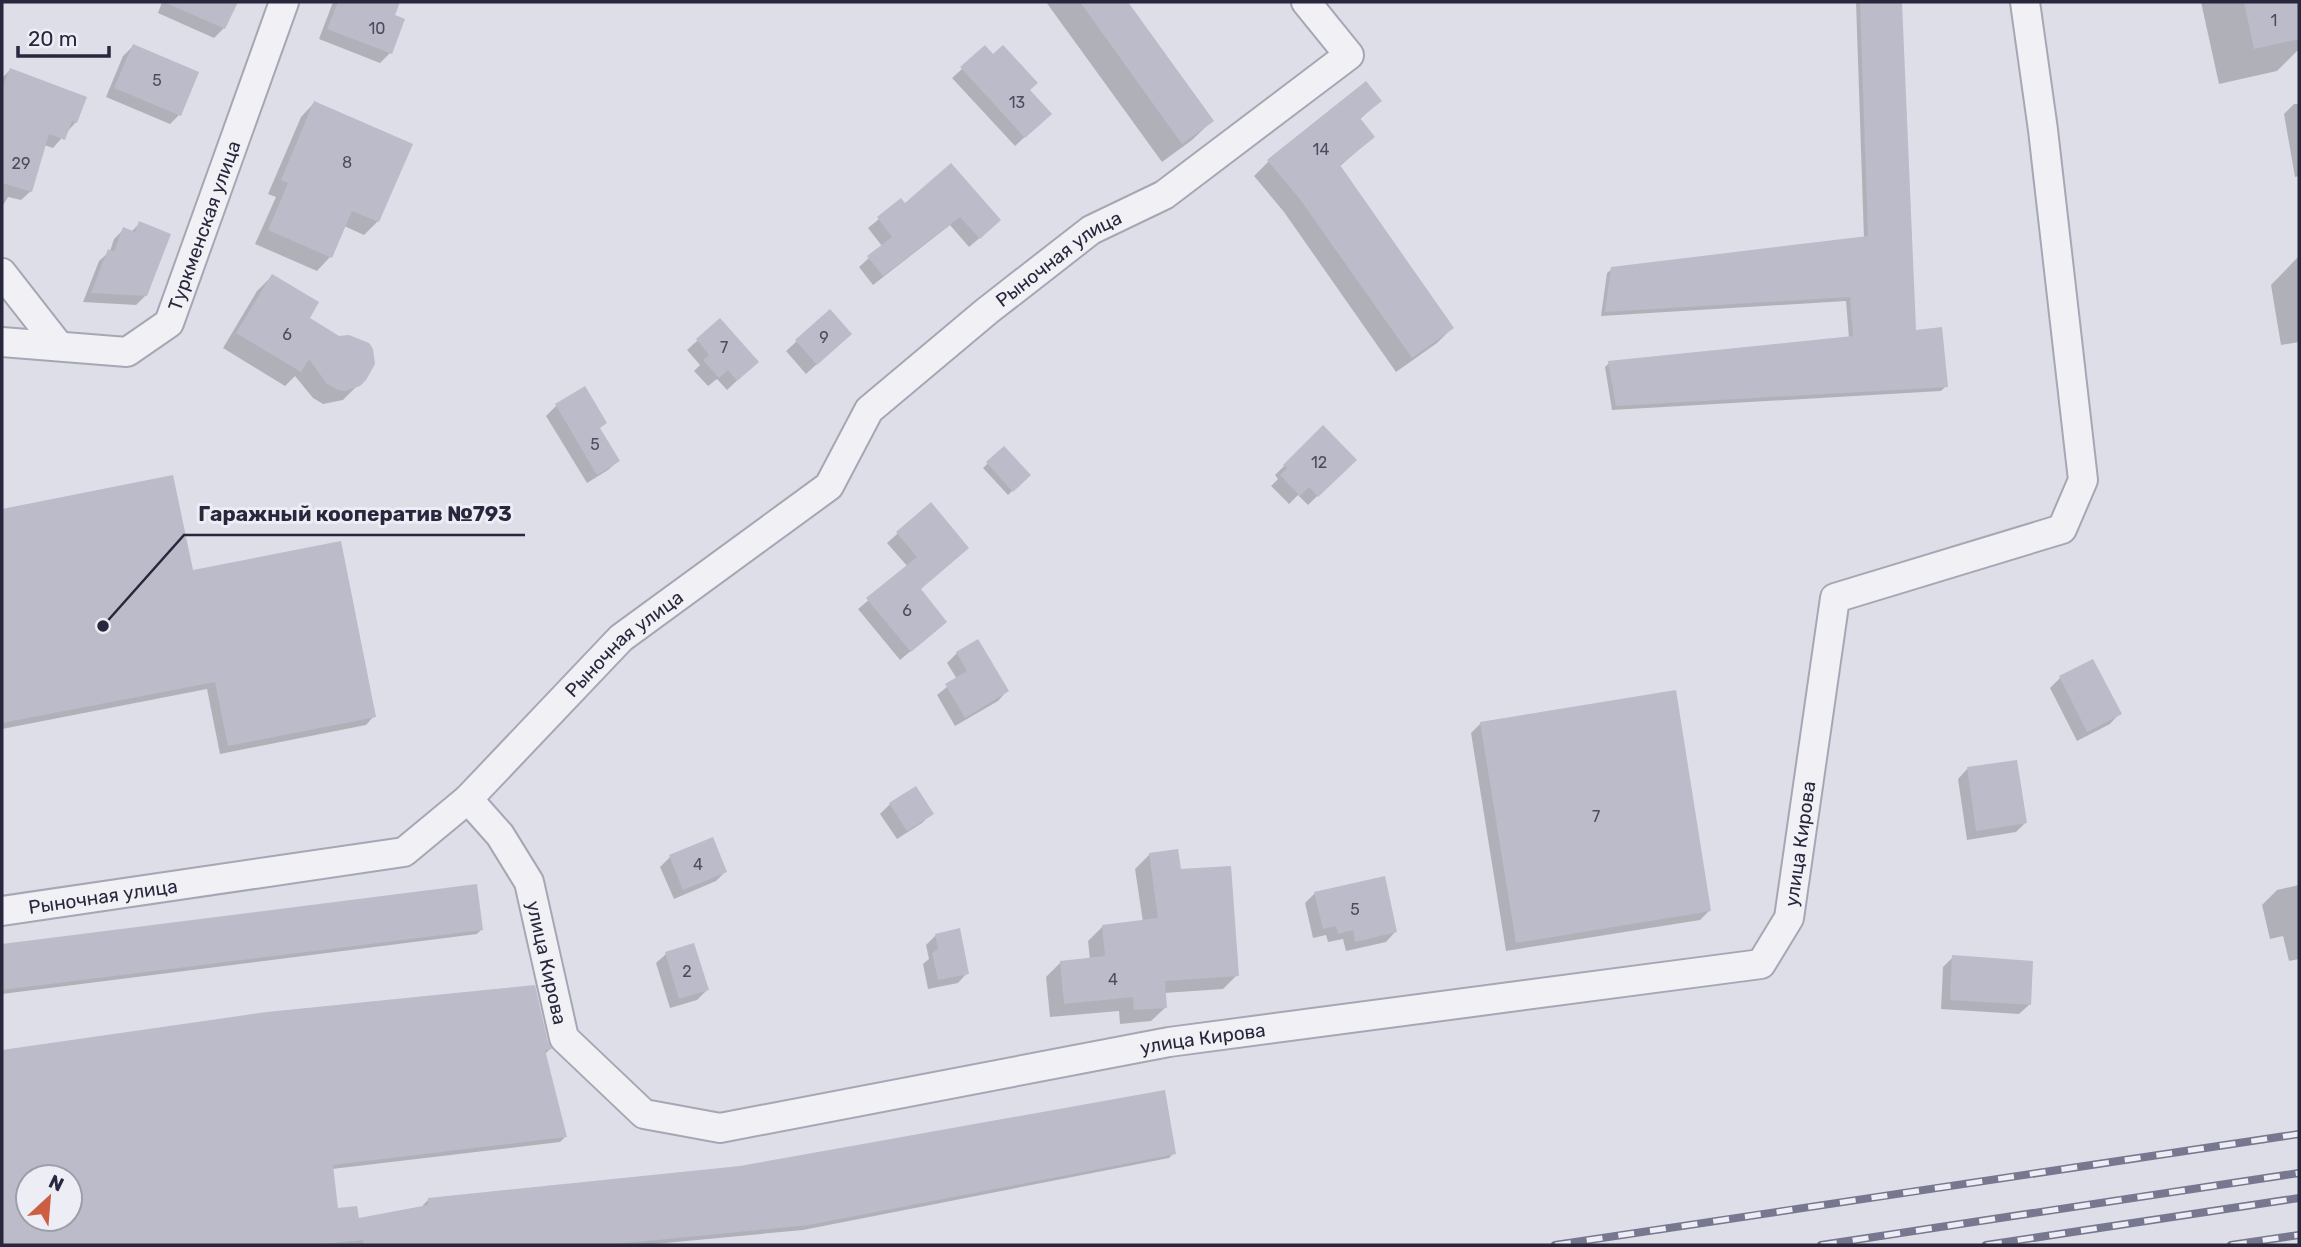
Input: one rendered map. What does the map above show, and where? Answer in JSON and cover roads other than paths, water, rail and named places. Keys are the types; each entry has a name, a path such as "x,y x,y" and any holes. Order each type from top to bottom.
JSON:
{"street":[{"name":"Туркменская улица","path":"2,342 127,352 169,323 284,2"},
{"name":"Рыночная улица","path":"2,911 404,852 468,799 621,638 829,486 869,410 987,311 1091,230 1164,195 1349,55 1306,2"},
{"name":"улица Кирова","path":"468,799 500,835 529,883 564,1038 644,1114 720,1128 1169,1042 1761,964 1789,918 1835,598 2062,529 2083,480 2043,130 2025,2"},
{"path":"2,273 59,346"}],"railway":[{"path":"1555,1245 2299,1134"},
{"path":"1821,1245 2299,1173"},
{"path":"1986,1245 2299,1198"},
{"path":"2231,1245 2299,1235"}],"place":[{"name":"Гаражный кооператив №793","path":"103,626"}]}
